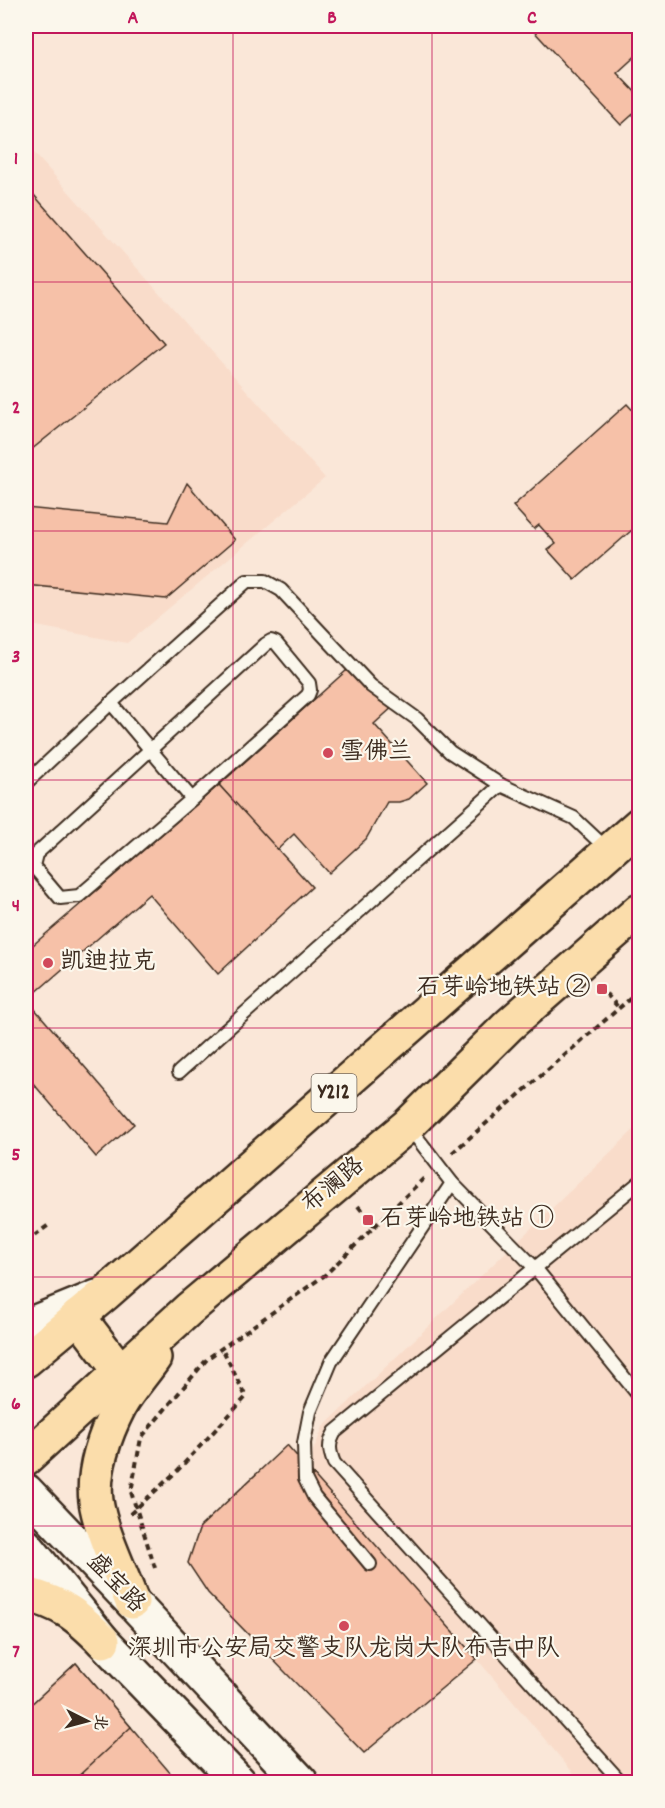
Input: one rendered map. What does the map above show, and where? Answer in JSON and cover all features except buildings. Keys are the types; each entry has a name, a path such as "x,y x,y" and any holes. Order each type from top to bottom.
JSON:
{"main road":[{"name":"Y212","path":"26,1360 105,1294 639,824"},
{"name":"布澜路","path":"26,1458 189,1308 408,1125 509,1025 639,910"},
{"path":"26,1326 105,1294"},
{"path":"132,1602 96,1501 98,1467 120,1406 189,1308"},
{"path":"78,1316 120,1371"},
{"name":"盛宝路","path":"26,1491 301,1782"},
{"name":"盛宝路","path":"26,1546 103,1641 239,1782"},
{"path":"26,1594 47,1600 77,1616 103,1641"}],"lane":[{"path":"26,783 247,581 265,581 281,590 371,686 417,719 450,752 501,785 574,818 609,851"},
{"path":"271,641 276,643 309,683 308,695 192,799 79,896 60,898 33,866 36,854 266,644 271,641"},
{"path":"111,703 192,799"},
{"path":"179,1072 501,785"},
{"path":"408,1125 452,1183 536,1269 639,1397"},
{"path":"621,1782 334,1463 329,1442 335,1432 639,1182"},
{"path":"370,1564 314,1497 305,1479 303,1456 308,1423 331,1362 452,1183"}],"path":[{"path":"155,1568 131,1492 141,1438 208,1358 325,1275 438,1165 639,990"},
{"path":"26,1242 50,1224"},
{"path":"177,1471 246,1397 222,1348"}],"shaded area":[{"path":"26,144 325,478 127,643 26,624"},
{"path":"639,1125 639,1782 581,1782 477,1659 313,1475 313,1451 323,1427"}],"place":[{"name":"雪佛兰","path":"328,753"},
{"name":"凯迪拉克","path":"48,963"},
{"name":"石芽岭地铁站 ②","path":"602,989"},
{"name":"石芽岭地铁站 ①","path":"368,1220"},
{"name":"深圳市公安局交警支队龙岗大队布吉中队","path":"344,1626"}]}
